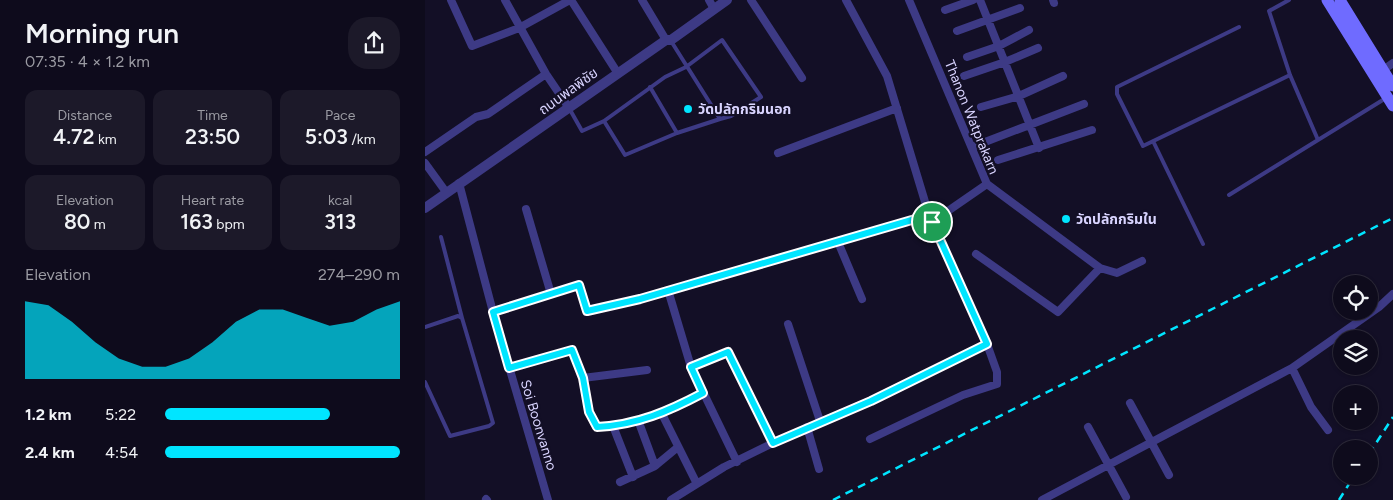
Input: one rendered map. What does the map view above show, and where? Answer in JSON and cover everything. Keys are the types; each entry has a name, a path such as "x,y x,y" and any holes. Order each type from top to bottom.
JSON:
{"main road":[{"path":"1327,0 1390,101"},
{"path":"1340,0 1390,67 1393,86"}],"street":[{"path":"451,0 472,46 519,28 571,0 617,72"},
{"path":"505,0 545,74 569,108"},
{"path":"642,0 668,40"},
{"name":"ถนนพลพิชัย","path":"425,208 569,108 617,72 668,40 712,4 727,0"},
{"path":"751,0 802,78"},
{"path":"846,0 887,76 930,218 987,344 997,372 997,384 963,395 870,439"},
{"name":"Thanon Watprakarn","path":"551,294 579,285 587,311 930,218 987,184 909,0"},
{"path":"945,10 973,0"},
{"path":"981,0 1039,148"},
{"path":"957,31 989,21 1020,8"},
{"path":"967,57 999,46 1029,30"},
{"path":"964,76 1038,48"},
{"path":"425,152 475,117 488,114 545,74"},
{"path":"981,107 1019,96 1063,76"},
{"path":"972,147 1031,126 1084,104"},
{"path":"778,154 897,108"},
{"path":"998,160 1091,130"},
{"path":"425,163 446,192"},
{"name":"Soi Boonvanno","path":"459,183 493,312 548,500"},
{"path":"987,184 1100,268 1117,273 1143,261"},
{"path":"493,312 551,294 526,209"},
{"path":"839,242 862,300"},
{"path":"976,254 1058,312 1100,268"},
{"path":"668,290 691,367 737,462"},
{"path":"1042,500 1292,368 1379,307 1393,294"},
{"path":"788,324 821,421"},
{"path":"671,500 773,443 871,401 987,344"},
{"path":"509,368 572,350 583,378 589,412 597,427 613,426 662,414 703,393"},
{"path":"691,367 728,352 773,443"},
{"path":"1292,368 1311,407 1328,430"},
{"path":"583,378 647,370"},
{"path":"1130,403 1169,475"},
{"path":"662,414 697,484"},
{"path":"638,420 655,466"},
{"path":"613,426 633,477"},
{"path":"807,427 819,469"},
{"path":"1088,428 1126,497"},
{"path":"621,482 655,466 678,447"}],"lane":[{"path":"1289,0 1269,11 1289,75 1318,140"},
{"path":"1239,27 1117,87 1117,94 1143,146 1289,75"},
{"path":"668,40 720,119"},
{"path":"569,108 582,131 604,121 650,87 686,67 722,40 761,97 731,116 677,134 625,155 604,121"},
{"path":"650,87 677,134"},
{"path":"1229,195 1318,140 1390,101"},
{"path":"1153,141 1203,244"},
{"path":"425,382 450,436 489,426 493,423 462,318 441,237"},
{"path":"425,327 457,316 462,318"}],"railway":[{"path":"833,500 1393,218"},
{"path":"1378,440 1393,417"},
{"path":"1339,500 1348,485"}],"place":[{"name":"วัดปลักกริมนอก","path":"688,109"},
{"name":"วัดปลักกริมใน","path":"1066,219"}],"route":[{"path":"929,215 932,222 987,344 871,401 773,443 728,352 691,367 703,393 662,414 613,426 597,427 589,412 583,378 572,350 509,368 493,312 579,285 587,311 640,299 929,215"}]}
